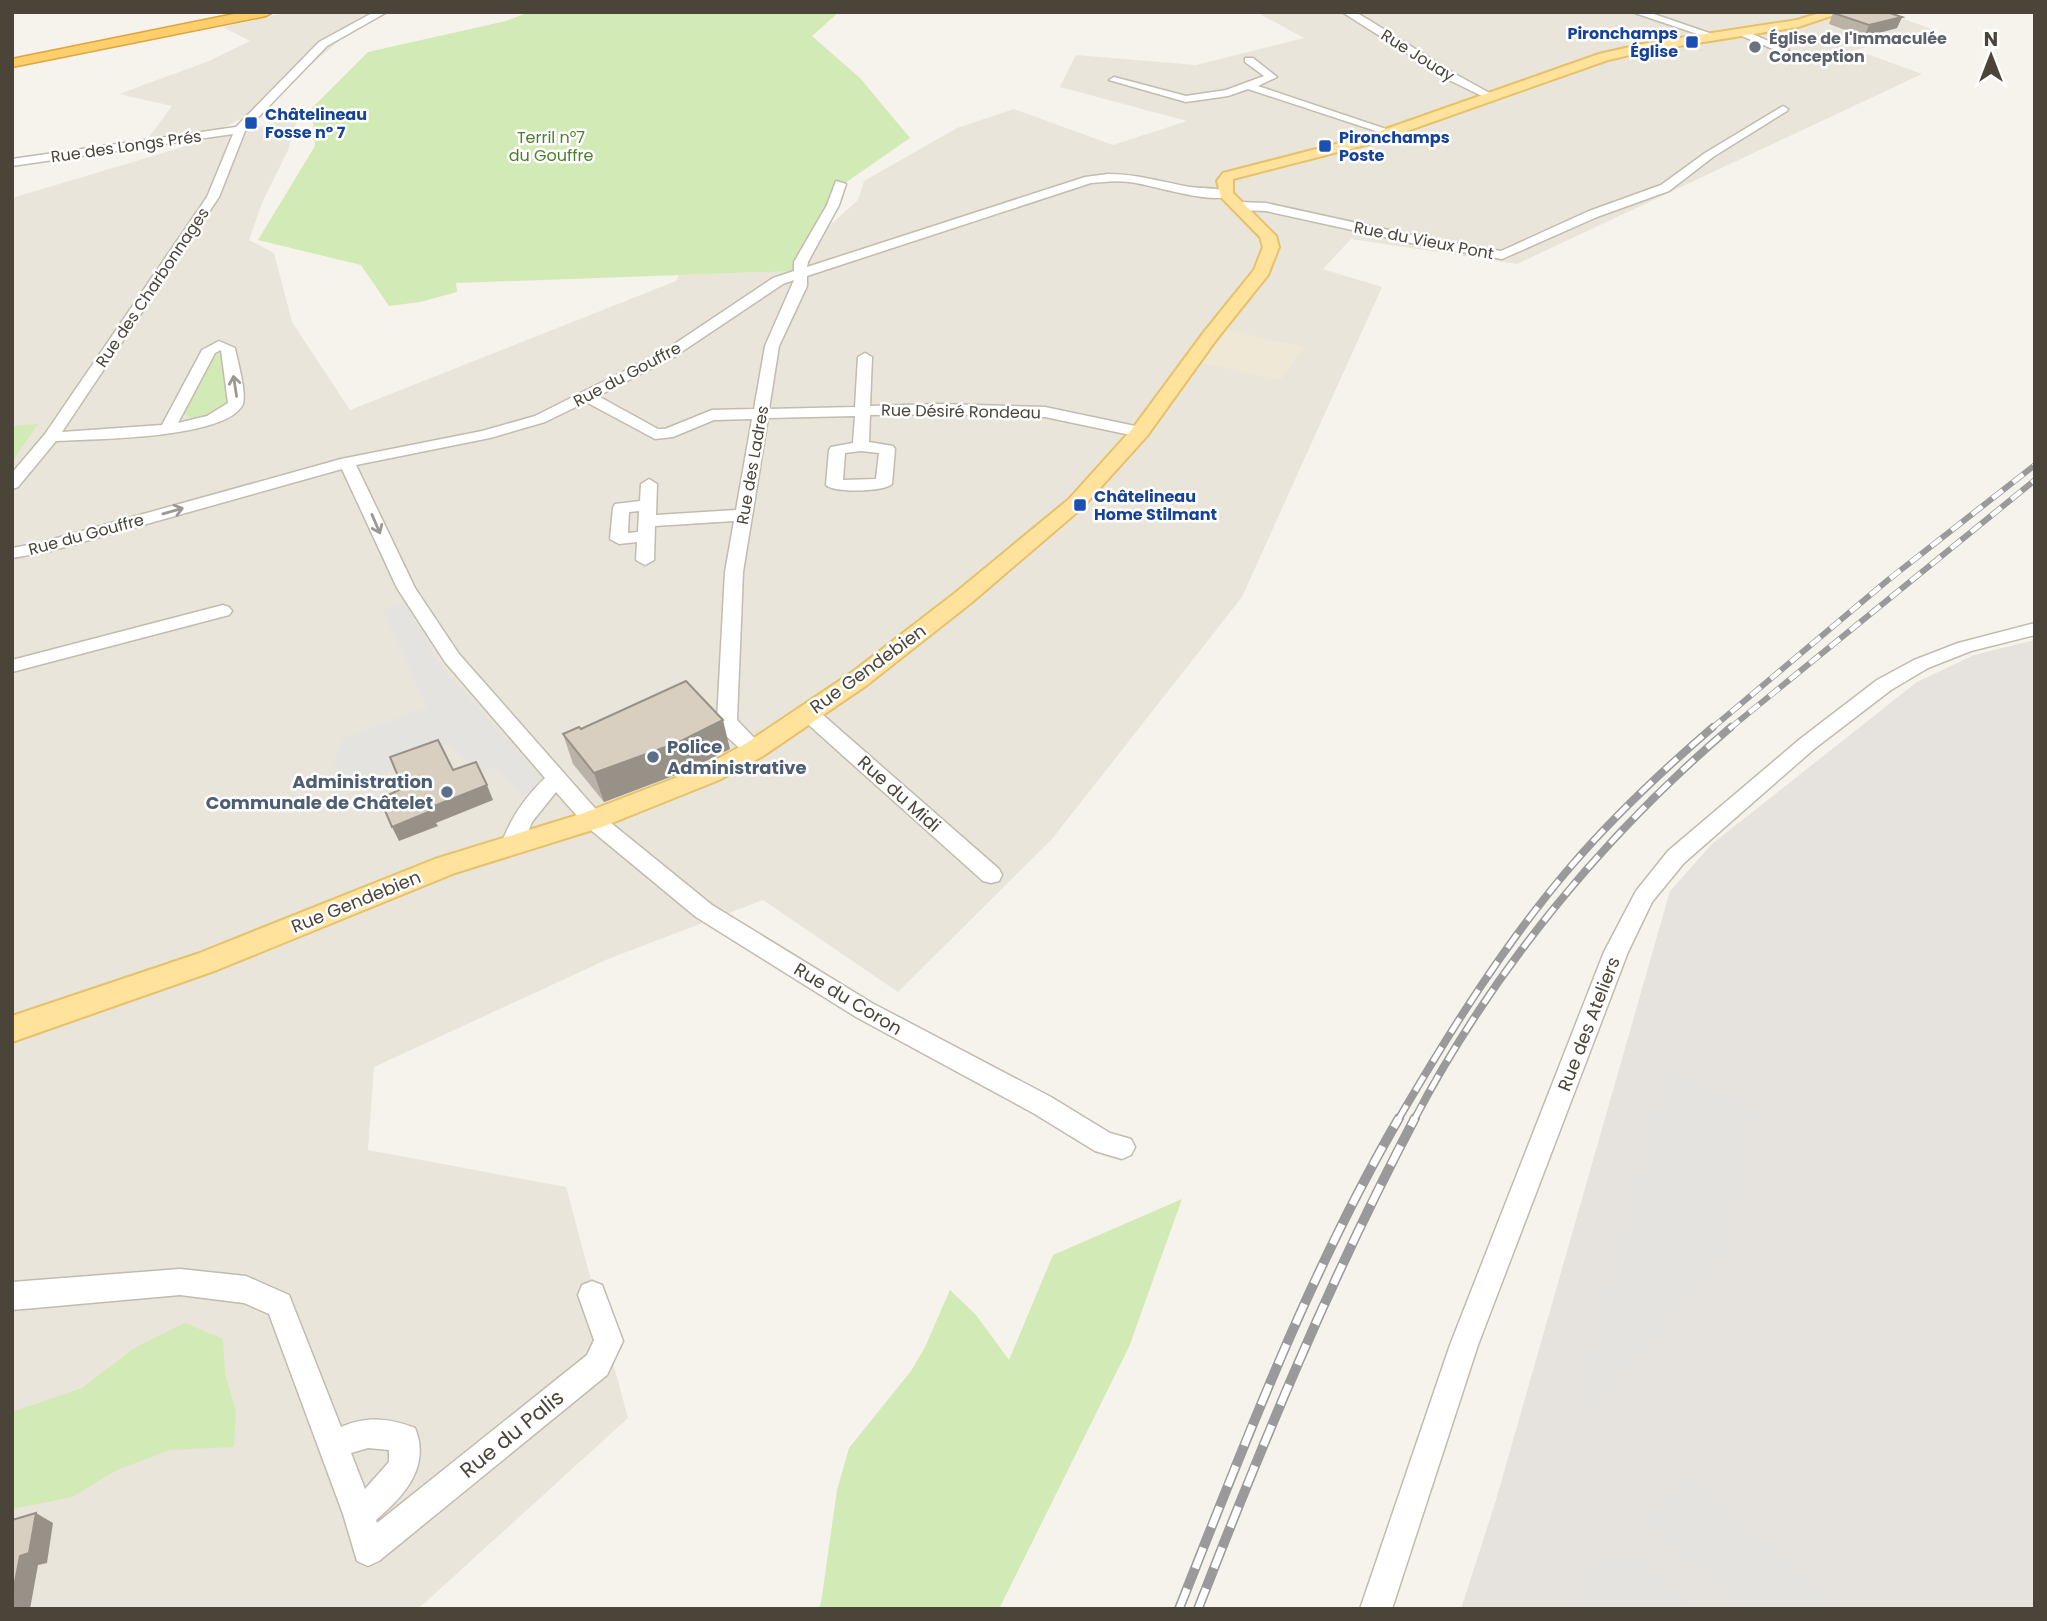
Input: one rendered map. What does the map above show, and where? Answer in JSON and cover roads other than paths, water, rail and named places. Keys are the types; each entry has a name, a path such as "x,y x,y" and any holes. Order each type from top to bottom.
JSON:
{"highway":[{"path":"102,44 238,12"},
{"path":"12,61 266,12"}],"main road":[{"path":"1232,200 1224,181 1236,172 1392,133 1604,57 1798,23 1837,12"},
{"name":"Rue Gendebien","path":"12,1029 207,962 445,866 593,820 710,774 754,750 859,679 963,598 1076,503 1140,432 1262,271 1271,247 1268,236 1232,200"}],"street":[{"name":"Rue des Charbonnages","path":"12,484 51,437 213,197 240,130 323,44 382,12"},
{"name":"Rue Jouay","path":"1348,12 1416,57 1439,67 1468,87 1490,96"},
{"path":"1637,12 1713,36"},
{"path":"1740,32 1784,50"},
{"path":"1114,80 1186,99 1196,98 1228,93 1272,77 1250,60"},
{"path":"1246,85 1392,133"},
{"name":"Rue du Vieux Pont","path":"1232,200 1502,255 1593,214 1665,188 1709,155 1783,109"},
{"name":"Rue des Longs Prés","path":"12,163 240,130"},
{"name":"Rue du Gouffre","path":"12,553 347,462 513,428 540,419 669,354 778,281 1101,178 1134,176 1188,192 1232,200"},
{"name":"Rue des Ladres","path":"754,750 732,730 727,720 734,572 742,515 772,346 800,286 801,262 833,205 840,184"},
{"path":"51,437 167,429 205,421 235,405 237,399 228,348 219,345 209,350 167,429"},
{"name":"Rue Désiré Rondeau","path":"861,446 865,357"},
{"name":"Rue Désiré Rondeau","path":"587,396 655,434 667,434 712,415 939,409 1045,412 1140,432"},
{"path":"347,462 406,588 452,658 558,779 542,792 515,832 512,845"},
{"path":"645,561 649,484"},
{"path":"647,521 742,515"},
{"path":"12,666 223,611"},
{"name":"Rue des Ateliers","path":"1376,1609 1464,1345 1616,952 1644,897 1676,857 1807,744 1884,685 1921,664 1965,647 2035,629"},
{"name":"Rue du Midi","path":"808,713 990,875"},
{"name":"Rue du Coron","path":"558,779 593,820 704,911 864,1010 1042,1105 1104,1143 1122,1147"},
{"path":"12,1296 180,1282 246,1290 279,1305 359,1514 383,1494 404,1467 404,1439 379,1432 355,1434 333,1446"},
{"name":"Rue du Palis","path":"359,1514 368,1550 597,1365 608,1340 592,1295"}],"railway":[{"path":"1711,729 1888,580 2035,465"},
{"path":"1729,729 2035,480"},
{"path":"1398,1120 1479,988 1547,895 1622,811 1713,727"},
{"path":"1414,1120 1479,1011 1554,909 1638,814 1731,727"},
{"path":"1179,1609 1307,1298 1366,1177 1399,1118"},
{"path":"1198,1609 1299,1360 1355,1238 1415,1118"}],"place":[{"name":"Pironchamps Église","path":"1692,42"},
{"name":"Église de l'Immaculée Conception","path":"1755,47"},
{"name":"Châtelineau Fosse n° 7","path":"251,123"},
{"name":"Pironchamps Poste","path":"1325,146"},
{"name":"Châtelineau Home Stilmant","path":"1080,505"},
{"name":"Police Administrative","path":"653,757"},
{"name":"Administration Communale de Châtelet","path":"447,792"}],"park label":[{"name":"Terril n°7 du Gouffre","path":"551,146"}]}
